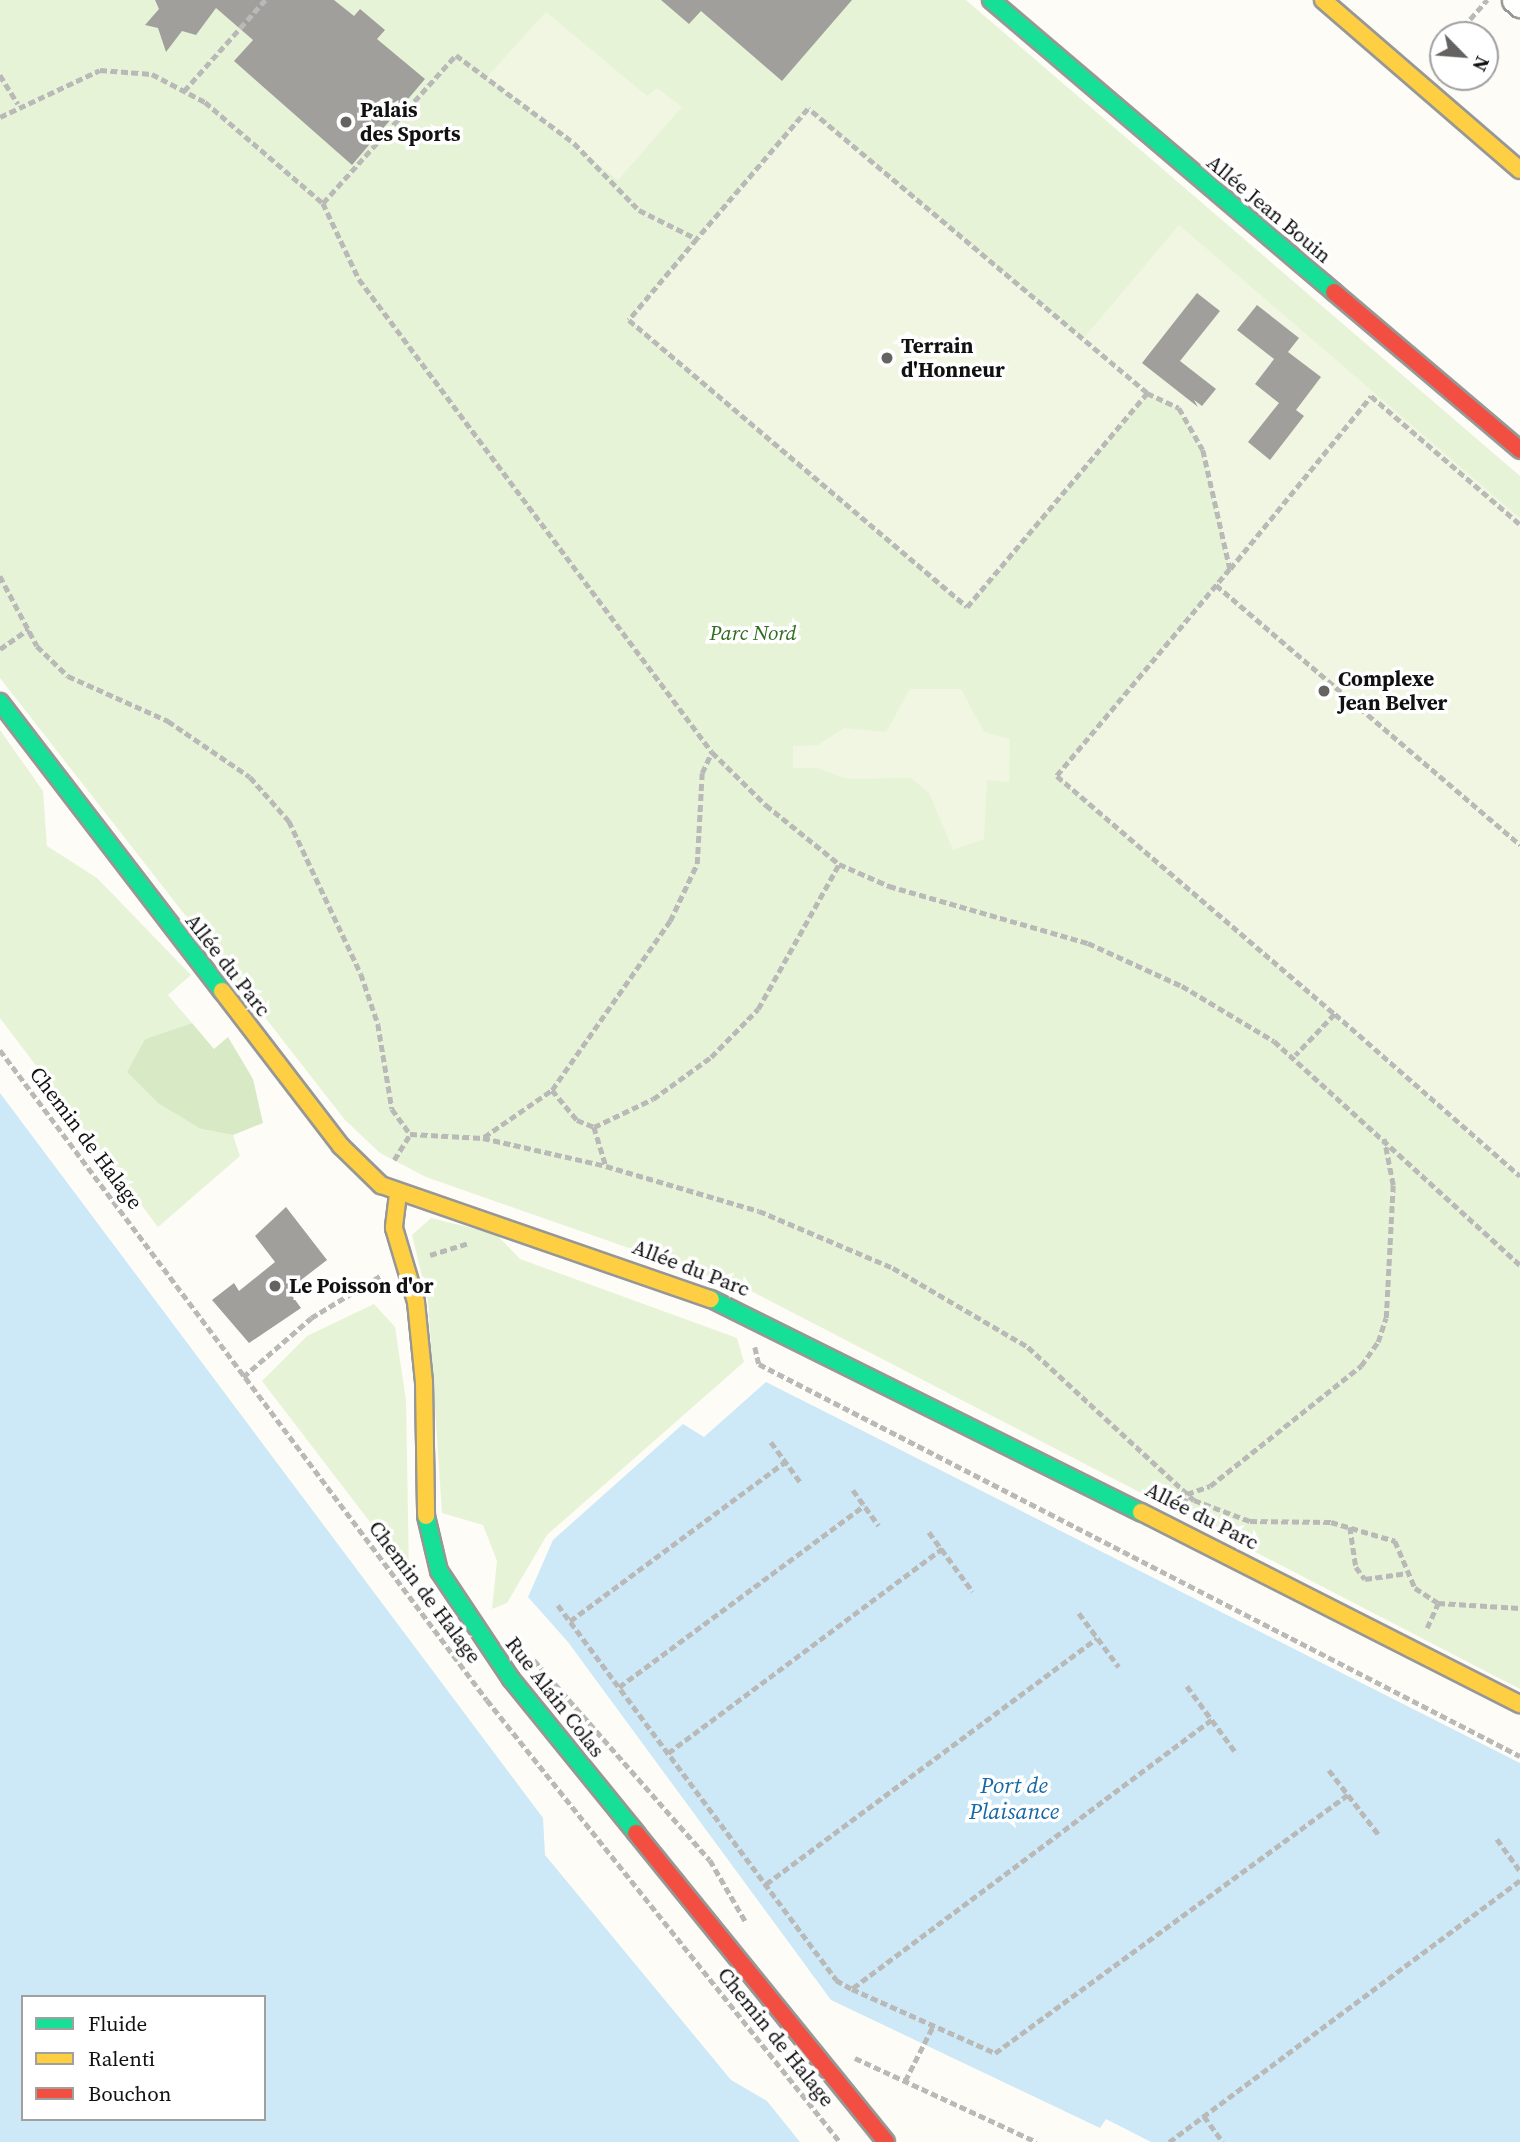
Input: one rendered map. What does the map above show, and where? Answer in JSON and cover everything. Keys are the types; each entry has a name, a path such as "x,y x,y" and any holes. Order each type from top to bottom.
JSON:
{"street":[{"name":"Allée Jean Bouin","path":"991,0 1520,450"},
{"path":"1323,0 1520,170"},
{"path":"1514,0 1520,5"},
{"name":"Allée du Parc","path":"0,702 341,1146 398,1194 622,1263 747,1312 1177,1527 1520,1704"},
{"name":"Rue Alain Colas","path":"398,1194 394,1228 405,1263 424,1382 426,1535 439,1571 511,1679 886,2142"}],"path":[{"path":"184,91 265,0"},
{"path":"1468,21 1487,0"},
{"path":"323,203 456,55 574,143 639,210 697,239"},
{"path":"0,117 18,104 100,70 152,74 184,91 323,203 359,279 712,752 839,864 889,886 1088,943 1182,986 1296,1055 1520,1265"},
{"path":"0,75 18,104"},
{"path":"1147,393 967,607 629,320 808,109 1147,393 1179,408 1203,450 1230,569"},
{"path":"1520,524 1371,396 1057,776 1335,1013 1520,1176"},
{"path":"0,576 29,629 68,676 168,721 250,776 289,821 361,974 397,1119 417,1136 484,1138 606,1167 760,1211 893,1268 973,1312 1028,1347 1187,1494 1250,1521 1349,1527 1395,1541 1415,1588 1438,1604 1520,1608"},
{"path":"1216,585 1520,845"},
{"path":"0,649 29,629"},
{"path":"484,1138 552,1090 687,890 704,832 702,773 712,752"},
{"path":"552,1090 577,1120 594,1127 653,1099 711,1057 758,1009 839,864"},
{"path":"1296,1055 1335,1013"},
{"name":"Chemin de Halage","path":"0,1050 487,1700 840,2142"},
{"path":"594,1127 606,1167"},
{"path":"1187,1494 1210,1486 1339,1383 1378,1342 1386,1318 1393,1185 1383,1138"},
{"path":"243,1377 311,1318 405,1263 474,1242 489,1223"},
{"path":"747,1312 759,1364 1520,1756"},
{"path":"771,1442 801,1483"},
{"path":"570,1621 785,1462"},
{"path":"853,1490 879,1526"},
{"path":"1177,1527 1187,1494"},
{"path":"619,1687 864,1506"},
{"path":"1349,1527 1356,1567 1365,1579 1408,1573"},
{"path":"929,1532 973,1592"},
{"path":"668,1753 942,1549"},
{"path":"558,1605 836,1980 995,2053 1348,1796"},
{"path":"1079,1613 1119,1667"},
{"path":"766,1884 1097,1638"},
{"path":"531,1656 710,1860 750,1930"},
{"path":"1187,1686 1237,1754"},
{"path":"852,1989 1212,1720"},
{"path":"1329,1770 1379,1835"},
{"path":"1497,1839 1520,1871"},
{"path":"1169,2142 1520,1880"},
{"path":"905,2081 933,2026"},
{"path":"846,2054 1037,2142"},
{"path":"1204,2116 1223,2142"}],"green space":[{"name":"Parc Nord","path":"0,0 966,0 1520,476 1520,1689 749,1290 426,1177 380,1153 345,1120 0,678"},
{"path":"546,12 647,96 657,88 682,107 618,180 487,77"},
{"name":"Complexe Jean Belver","path":"808,109 1083,339 1179,225 1520,518 1520,1179 1057,776 1230,569 1203,450 1179,408 1147,394 967,607 629,320"},
{"path":"910,689 961,689 984,732 1010,739 1009,782 987,780 984,839 953,850 929,793 911,778 847,779 818,768 793,768 793,746 818,745 844,728 886,732"},
{"path":"0,730 43,791 47,846 97,878 191,975 168,995 192,1023 145,1039 200,1129 233,1135 240,1156 158,1227 0,1018"},
{"path":"192,1023 214,1049 228,1037 253,1079 263,1123 233,1135 201,1129 158,1103 127,1072 145,1039"},
{"path":"431,1218 496,1234 520,1259 737,1338 744,1362 547,1535 507,1603 492,1609 497,1561 483,1525 442,1513 428,1301 412,1235"},
{"path":"374,1304 395,1327 406,1400 409,1573 262,1381 307,1336"}],"water":[{"path":"0,1093 543,1818 545,1855 731,2080 767,2101 800,2142 0,2142"},
{"name":"Port de Plaisance","path":"766,1382 1520,1763 1520,2142 1151,2142 1106,2119 1100,2128 831,2000 568,1642 528,1597 553,1540 683,1424 704,1437"}],"building":[{"name":"Palais des Sports","path":"155,0 334,0 354,16 360,9 385,30 377,39 425,79 352,165 234,61 253,40 216,8 196,35 182,31 166,52 158,28 145,25 159,9"},
{"path":"661,0 852,0 782,81 701,11 689,24"},
{"path":"1197,293 1220,311 1180,361 1216,389 1202,406 1194,400 1198,407 1142,363"},
{"path":"1257,305 1299,338 1288,352 1321,377 1296,410 1304,416 1270,460 1248,442 1279,403 1255,384 1274,359 1237,330"},
{"path":"286,1207 327,1260 288,1290 301,1308 249,1343 212,1300 234,1283 239,1291 275,1262 255,1236"}],"traffic: fast":[{"path":"991,0 1334,292"},
{"path":"0,702 222,991"},
{"path":"711,1299 1141,1512"},
{"path":"426,1516 439,1571 511,1679 636,1833"}],"traffic: slow":[{"path":"1323,0 1520,170"},
{"path":"222,991 341,1146 381,1185 711,1299"},
{"path":"398,1194 394,1228 416,1302 424,1382 426,1516"},
{"path":"1141,1512 1520,1704"}],"traffic: jam":[{"path":"1334,292 1520,450"},
{"path":"636,1833 886,2142"}],"place":[{"name":"Palais des Sports","path":"346,122"},
{"name":"Terrain d'Honneur","path":"887,358"},
{"name":"Complexe Jean Belver","path":"1324,691"},
{"name":"Le Poisson d'or","path":"275,1286"}]}
